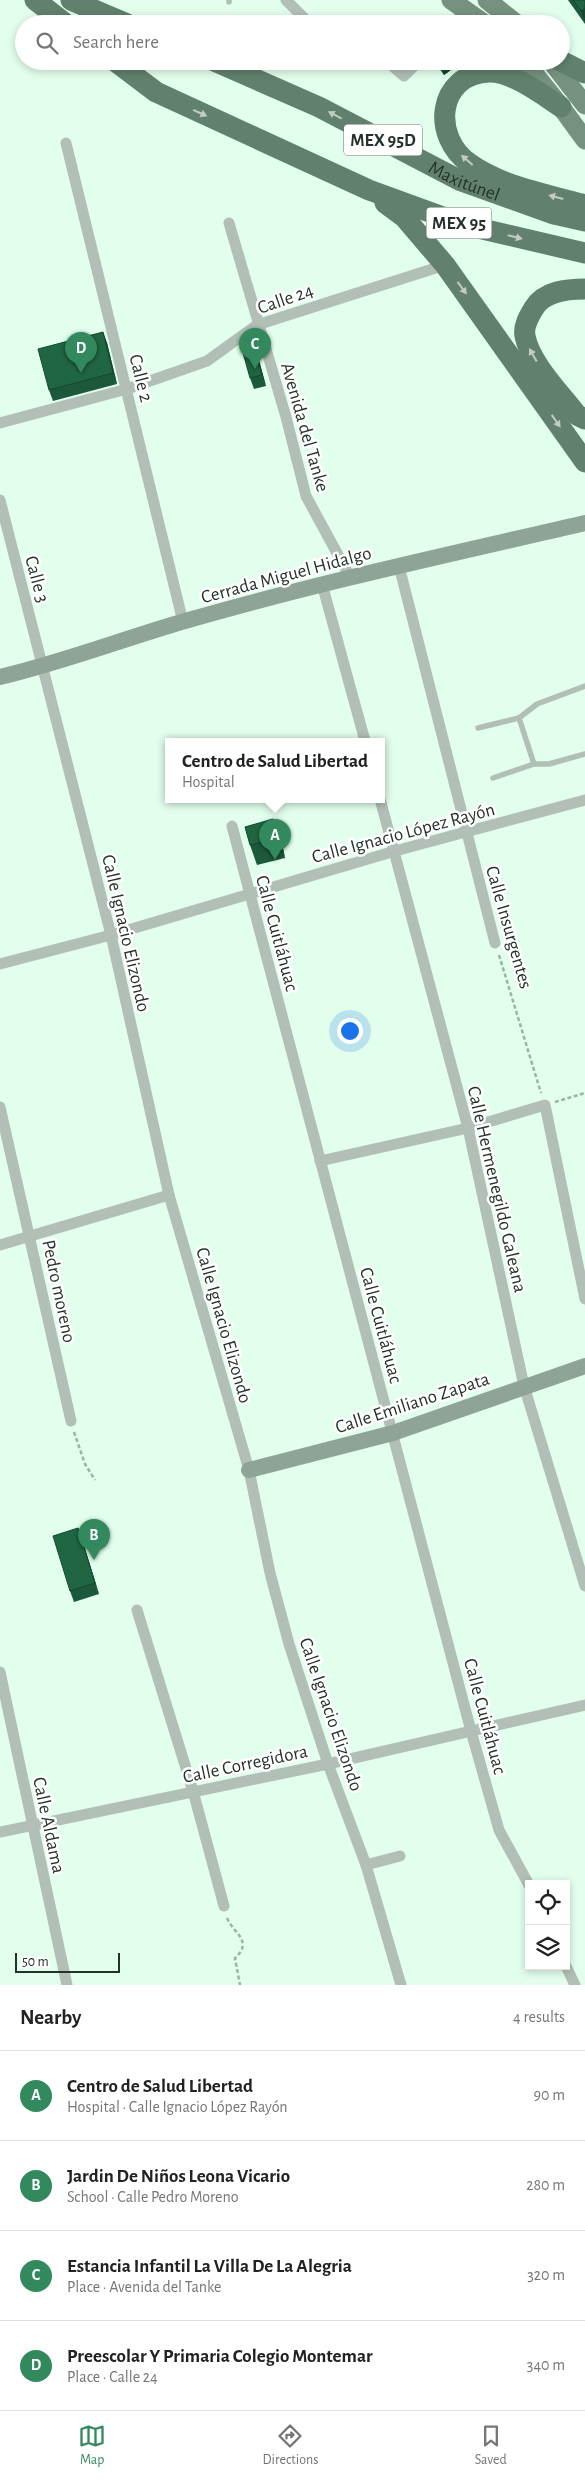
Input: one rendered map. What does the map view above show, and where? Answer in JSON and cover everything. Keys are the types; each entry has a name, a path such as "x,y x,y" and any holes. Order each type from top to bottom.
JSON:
{"highway":[{"path":"35,0 54,15"},
{"path":"71,0 106,15"},
{"path":"570,66 585,73"},
{"name":"MEX 95D","path":"127,70 156,92 369,190"},
{"name":"Maxitúnel","path":"235,70 319,106 460,180 554,214 585,221"},
{"path":"562,106 517,80 491,72 470,76 456,87 446,104 443,122 450,143 468,163 493,177 526,189 585,205"},
{"path":"369,190 404,217 445,265 585,462"},
{"name":"MEX 95","path":"369,190 465,225 585,253"},
{"path":"577,289 550,294 536,303 527,318 524,335 530,354 578,415 585,419"}],"main road":[{"path":"487,0 506,15"},
{"path":"459,5 473,15"},
{"path":"532,70 562,106 585,140"},
{"path":"558,70 585,105"}],"street":[{"path":"286,0 301,15"},
{"path":"397,70 404,76 410,70"},
{"name":"Calle 2","path":"66,143 183,622"},
{"name":"Avenida del Tanke","path":"229,223 286,417 306,496 350,577"},
{"name":"Calle 24","path":"0,422 127,389 207,361 258,325 445,265"},
{"name":"Calle 3","path":"0,500 43,666"},
{"name":"Cerrada Miguel Hidalgo","path":"0,677 43,666 183,622 322,584 585,523"},
{"name":"Calle Insurgentes","path":"399,566 495,943"},
{"path":"322,584 364,738"},
{"name":"Calle Ignacio Elizondo","path":"43,666 111,935 169,1195 249,1470 270,1573 289,1644 328,1764 366,1866 401,1985"},
{"name":"Calle Ignacio López Rayón","path":"0,964 111,935 395,851 585,800"},
{"name":"Calle Hermenegildo Galeana","path":"381,803 468,1128 524,1386 585,1586"},
{"name":"Calle Cuitláhuac","path":"232,826 394,1433 471,1731 499,1830 526,1880"},
{"path":"320,1161 468,1128 545,1105 585,1299"},
{"name":"Pedro moreno","path":"0,1107 71,1421"},
{"path":"0,1245 169,1195"},
{"name":"Calle Emiliano Zapata","path":"249,1470 394,1433 585,1366"},
{"path":"137,1610 194,1791 224,1906"},
{"name":"Calle Aldama","path":"0,1672 67,1985"},
{"name":"Calle Corregidora","path":"0,1832 328,1764 585,1705"},
{"path":"366,1866 400,1856"},
{"path":"568,1970 575,1985"}],"lane":[{"path":"478,728 519,718 537,704 584,688"},
{"path":"519,718 534,764"},
{"path":"493,778 534,764 549,764 585,754"}],"path":[{"name":"Calle Insurgentes","path":"495,943 545,1105"},
{"path":"545,1105 585,1094"},
{"path":"71,1421 85,1464 95,1480"},
{"path":"224,1906 227,1919 240,1935 243,1944 240,1953 235,1958 240,1985"}],"building":[{"path":"573,0 585,0 585,8 581,11"},
{"path":"103,332 113,373 49,390 38,349"},
{"path":"251,335 262,375 250,378 240,342"},
{"path":"273,819 278,838 250,845 245,827"},
{"path":"78,1528 95,1583 70,1591 53,1536"}],"place":[{"name":"Estancia Infantil La Villa De La Alegria","path":"255,369"},
{"name":"Preescolar Y Primaria Colegio Montemar","path":"81,373"},
{"name":"Centro de Salud Libertad","path":"275,860"},
{"name":"Jardin De Niños Leona Vicario","path":"94,1560"}]}
